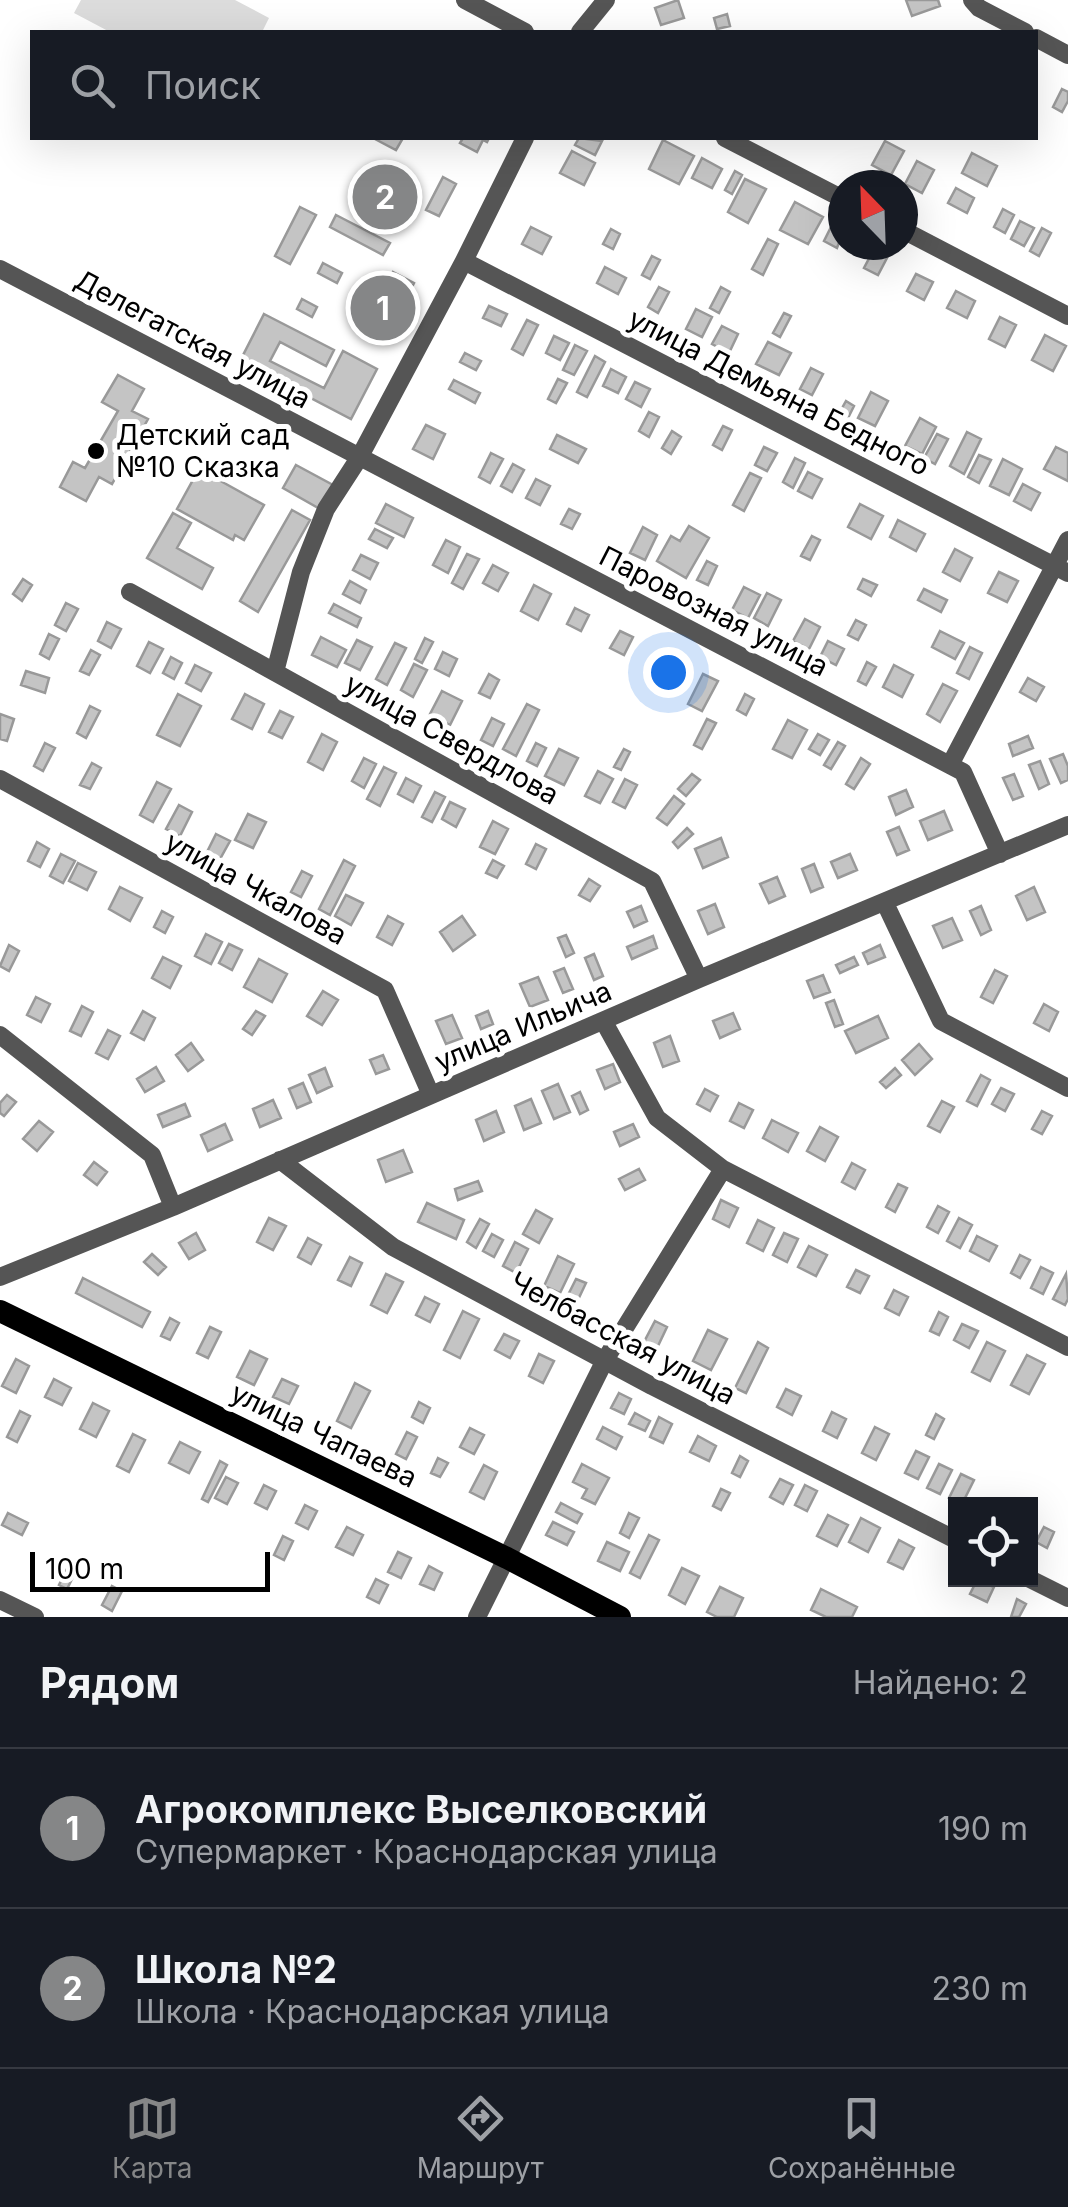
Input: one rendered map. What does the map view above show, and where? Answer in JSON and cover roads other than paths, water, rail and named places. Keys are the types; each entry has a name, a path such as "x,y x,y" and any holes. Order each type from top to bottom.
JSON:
{"main road":[{"name":"улица Чапаева","path":"0,1311 620,1617"}],"street":[{"path":"465,0 520,30"},
{"path":"582,30 606,0"},
{"path":"972,0 979,8 1021,30"},
{"path":"1038,39 1068,55"},
{"path":"275,672 301,572 326,508 360,458 524,140"},
{"path":"728,140 828,191"},
{"path":"918,238 1068,316"},
{"name":"улица Демьяна Бедного","path":"464,262 1062,569"},
{"name":"Делегатская улица","path":"0,269 360,458"},
{"name":"Паровозная улица","path":"360,458 963,772 1000,854"},
{"path":"950,765 1062,569 1068,540"},
{"name":"улица Свердлова","path":"130,592 652,881 699,980"},
{"name":"улица Чкалова","path":"0,779 385,990 431,1095"},
{"name":"улица Ильича","path":"0,1277 173,1207 1068,824"},
{"path":"885,903 941,1020 1068,1088"},
{"path":"604,1022 656,1118 723,1169 1068,1347"},
{"path":"0,1036 152,1155 173,1207"},
{"name":"Челбасская улица","path":"280,1160 393,1248 948,1536"},
{"path":"477,1617 605,1360 723,1169"},
{"path":"1038,1582 1068,1598"},
{"path":"0,1600 34,1617"}],"place":[{"name":"Школа №2","path":"385,197"},
{"name":"Агрокомплекс Выселковский","path":"383,308"},
{"name":"Детский сад №10 Сказка","path":"96,451"}]}
